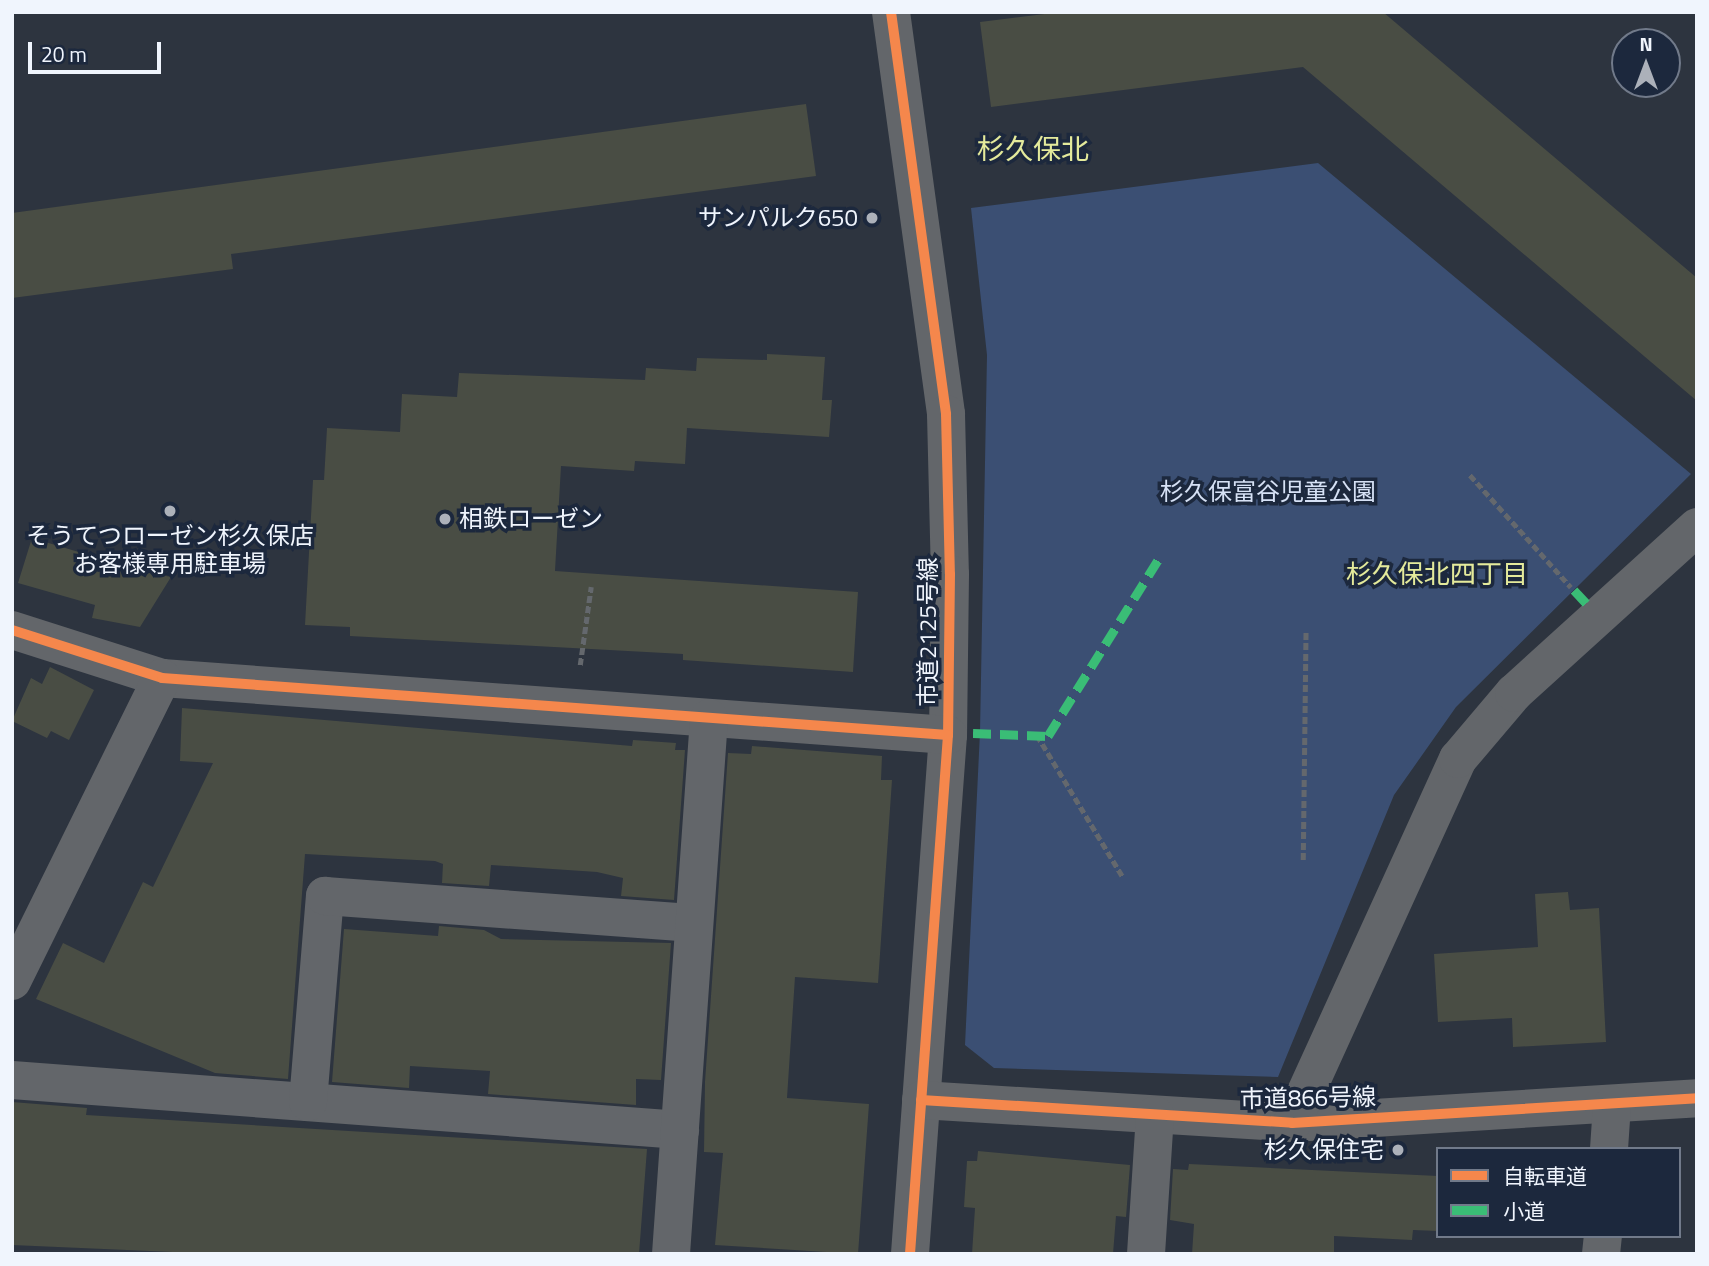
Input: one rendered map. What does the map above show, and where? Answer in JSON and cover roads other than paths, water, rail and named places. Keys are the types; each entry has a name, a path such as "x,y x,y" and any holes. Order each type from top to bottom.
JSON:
{"street":[{"name":"市道2125号線","path":"891,12 946,414 948,735 910,1254"},
{"path":"1292,1123 1425,820 1458,759 1514,693 1697,527"},
{"path":"12,630 163,678 948,735"},
{"path":"12,981 25,916 163,678"},
{"path":"671,1254 709,718"},
{"path":"308,1102 325,896 694,923"},
{"path":"12,1080 680,1130"},
{"name":"市道866号線","path":"920,1100 1292,1123 1697,1098"},
{"path":"1609,1147 1612,1104"},
{"path":"1146,1254 1156,1115"}],"place":[{"name":"サンパルク650","path":"872,218"},
{"name":"そうてつローゼン杉久保店 お客様専用駐車場","path":"170,511"},
{"name":"相鉄ローゼン","path":"445,519"},
{"name":"杉久保住宅","path":"1398,1150"}],"district":[{"name":"杉久保北","path":"1033,149"},
{"name":"杉久保北四丁目","path":"1437,574"}],"park label":[{"name":"杉久保富谷児童公園","path":"1268,492"}]}
